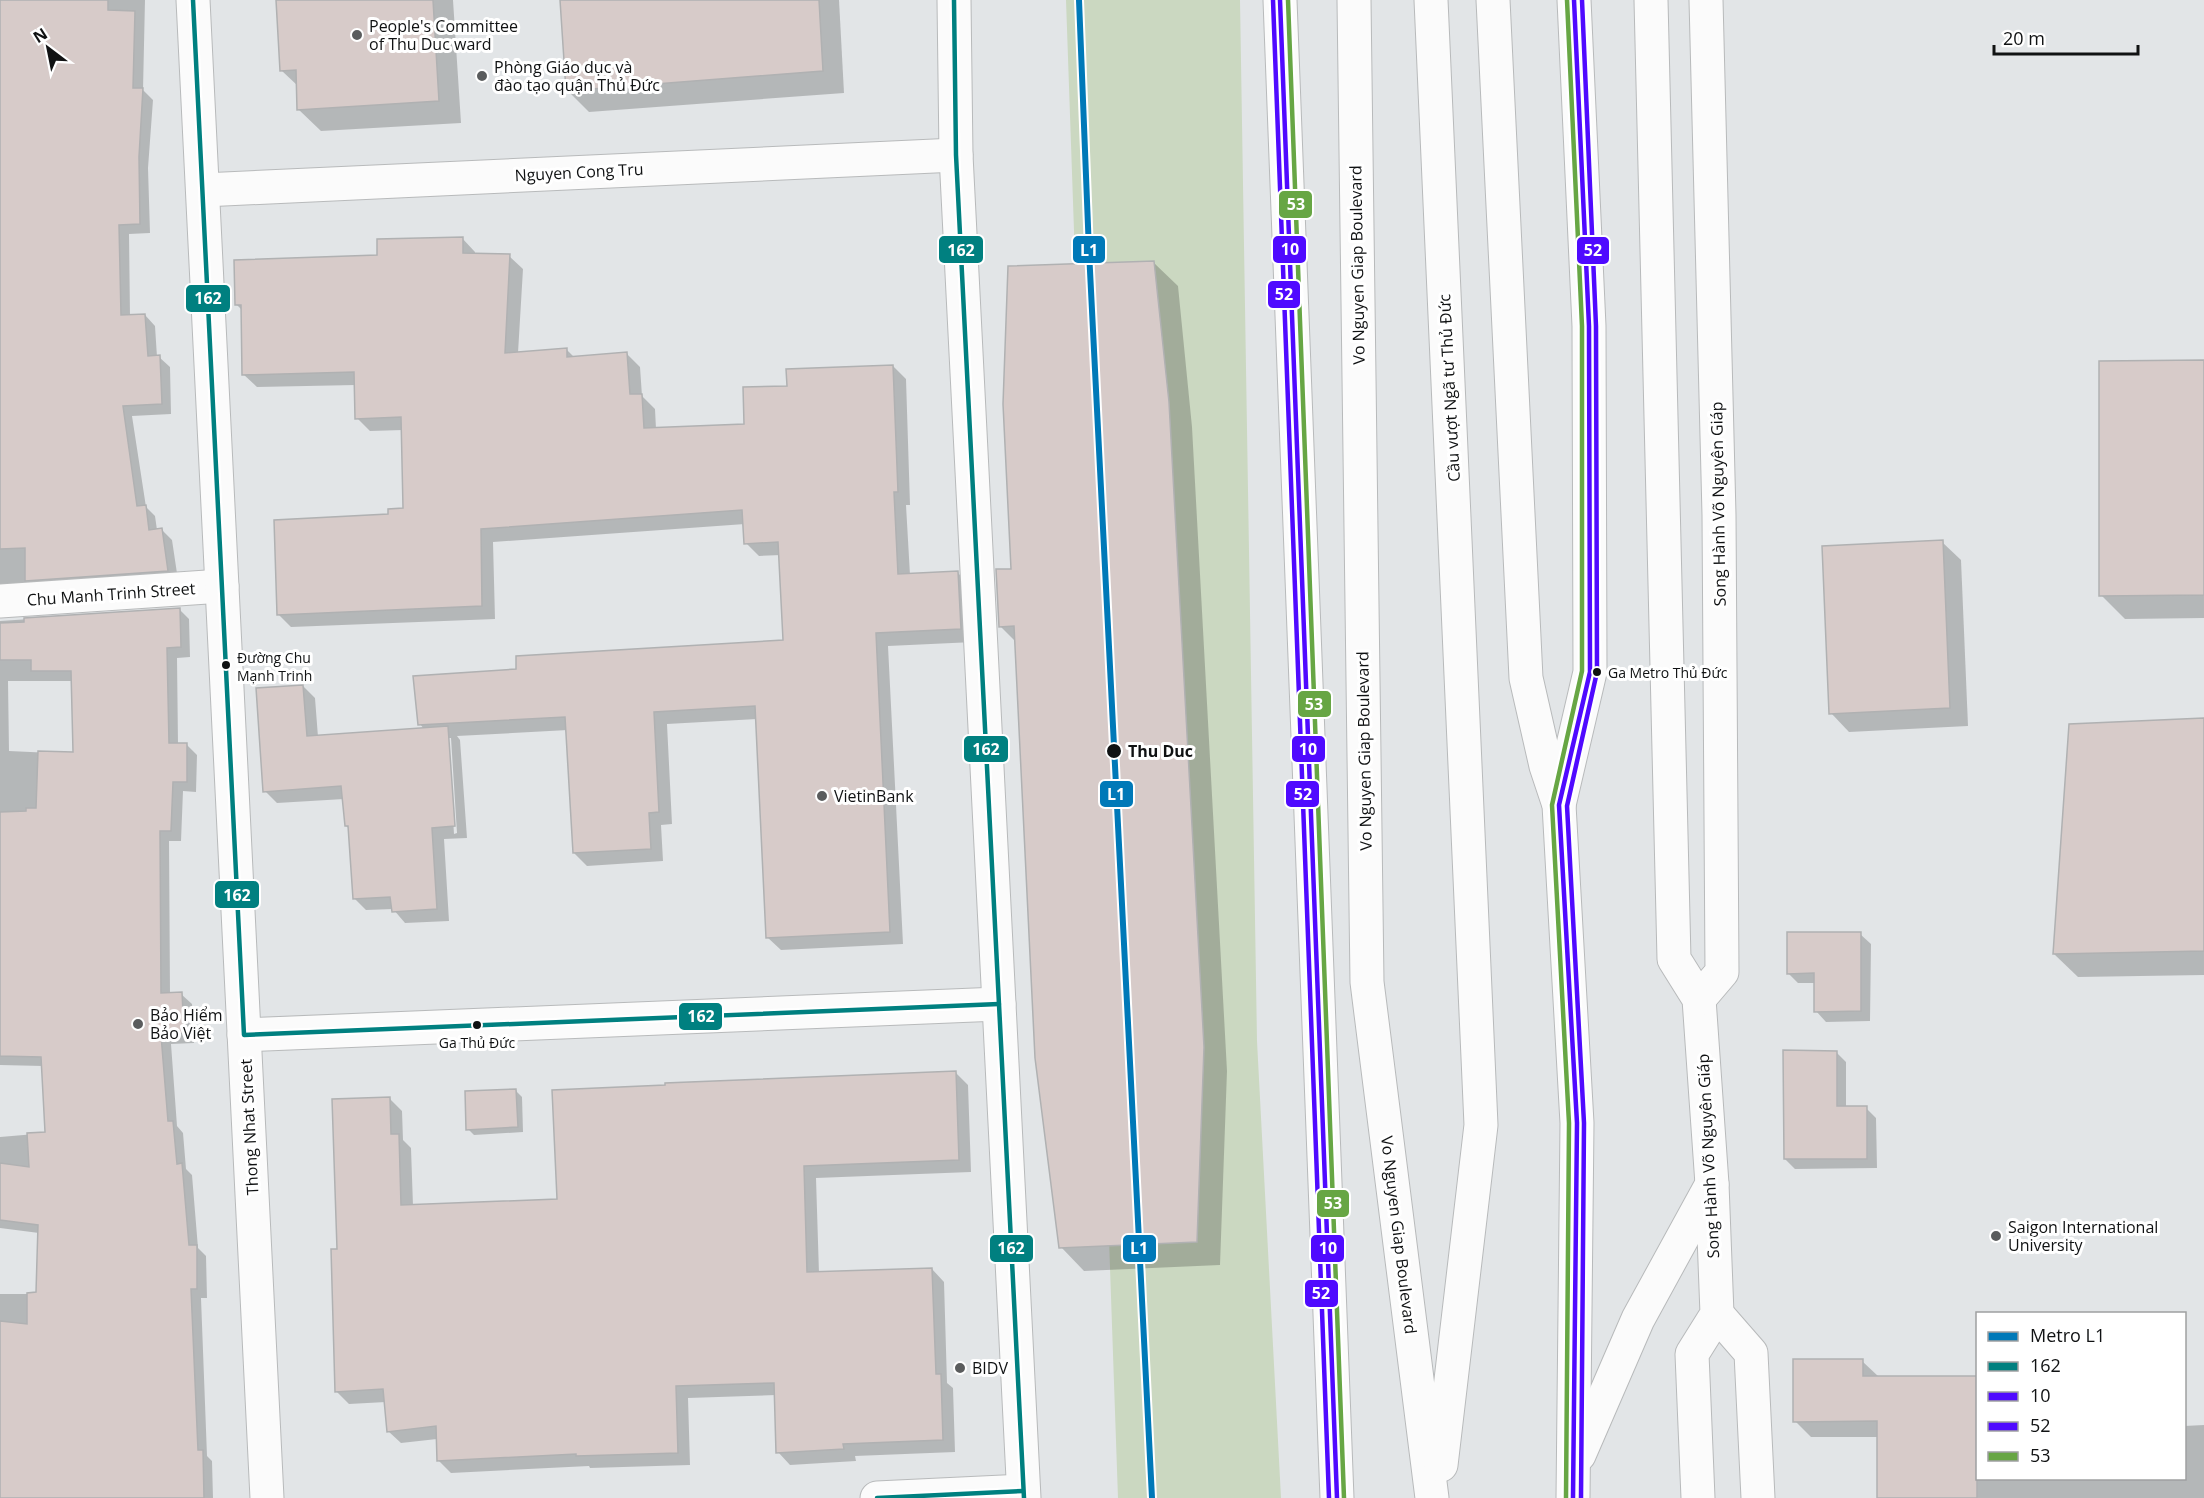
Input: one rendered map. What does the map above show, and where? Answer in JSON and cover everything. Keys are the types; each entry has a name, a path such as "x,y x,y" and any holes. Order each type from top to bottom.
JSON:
{"main road":[{"name":"Thong Nhat Street","path":"194,0 267,1498"},
{"path":"877,1498 1024,1495 956,155 954,0"},
{"path":"1280,0 1337,1498"},
{"name":"Vo Nguyen Giap Boulevard","path":"1354,0 1367,982 1435,1498"},
{"name":"Cầu vượt Ngã tư Thủ Đức","path":"1431,0 1467,776"},
{"path":"1493,0 1526,678 1546,766 1559,804 1577,1123 1573,1483"},
{"path":"1559,804 1590,672 1589,326 1574,0"},
{"name":"Song Hành Võ Nguyên Giáp","path":"1652,0 1674,959 1699,999 1712,1184 1717,1314"},
{"name":"Song Hành Võ Nguyên Giáp","path":"1699,999 1722,972 1719,515 1706,0"},
{"name":"Nguyen Cong Tru","path":"202,190 956,155"},
{"name":"Chu Manh Trinh Street","path":"0,602 222,586"},
{"name":"Vo Nguyen Giap Boulevard","path":"1435,1498 1481,1125 1467,776"},
{"path":"244,1035 999,1004"},
{"path":"1573,1483 1638,1319 1712,1184"},
{"path":"1698,1498 1692,1354 1717,1314 1751,1353 1758,1498"}],"green space":[{"path":"1066,0 1240,0 1257,1041 1281,1498 1118,1498"}],"building":[{"path":"0,0 108,0 108,10 135,11 133,88 143,88 139,157 140,224 119,225 121,315 145,314 148,356 160,355 162,404 123,406 137,506 146,505 149,530 162,528 168,571 25,581 25,548 0,549"},
{"name":"People's Committee of Thu Duc ward","path":"276,0 433,0 439,101 297,110 296,70 280,71"},
{"path":"560,0 819,0 823,71 566,91"},
{"path":"463,237 463,253 510,254 505,353 567,348 567,357 627,352 630,394 642,394 644,428 744,424 743,387 787,386 786,369 893,365 898,492 894,492 898,574 958,571 961,629 876,633 890,932 766,938 755,706 654,712 659,812 649,813 651,849 573,853 565,717 418,725 413,676 516,669 516,656 783,640 778,542 744,544 742,510 481,529 482,606 277,615 274,520 388,514 388,509 403,508 401,417 355,419 354,372 242,375 241,305 235,305 234,260 377,255 377,239"},
{"path":"1154,261 1169,402 1204,1047 1197,1242 1059,1248 1035,1058 1014,626 999,627 996,569 1011,569 1003,404 1008,266"},
{"path":"2204,360 2204,595 2099,596 2099,361"},
{"path":"1943,540 1950,708 1829,714 1822,546"},
{"path":"180,608 181,647 167,648 169,743 187,743 187,782 173,782 171,831 160,831 161,993 182,992 184,1033 161,1035 168,1121 173,1121 177,1164 182,1163 189,1245 197,1245 197,1289 191,1289 198,1450 203,1450 204,1498 0,1498 0,1321 27,1324 27,1293 36,1292 38,1225 0,1220 0,1163 29,1167 27,1133 45,1132 41,1057 0,1056 0,812 26,811 26,808 36,808 38,751 73,752 71,671 31,671 31,660 0,660 0,623 24,622 24,618"},
{"path":"303,685 307,736 448,726 455,826 432,828 437,909 392,912 390,897 353,899 348,826 345,826 341,786 263,792 256,688"},
{"path":"2204,718 2204,951 2053,954 2069,724"},
{"path":"1787,932 1861,932 1861,1011 1814,1012 1814,973 1787,974"},
{"path":"1783,1050 1837,1051 1837,1106 1867,1106 1867,1159 1784,1159"},
{"path":"956,1071 959,1160 804,1166 807,1272 932,1268 936,1374 941,1374 943,1440 843,1444 844,1449 776,1453 774,1383 676,1386 678,1453 576,1456 576,1454 437,1461 436,1426 387,1432 383,1389 335,1392 331,1249 337,1249 332,1099 390,1097 391,1134 399,1134 401,1205 557,1199 552,1090"},
{"path":"516,1089 518,1127 466,1130 465,1091"},
{"path":"1793,1359 1863,1359 1863,1376 1976,1376 1977,1498 1877,1498 1877,1421 1793,1422"}],"metro line":[{"name":"L1","path":"1079,0 1089,251 1152,1498"}],"transit line":[{"name":"162","path":"193,0 244,1035 999,1004"},
{"name":"162","path":"954,0 956,155 1024,1498"},
{"name":"52","path":"1273,0 1329,1498"},
{"name":"10","path":"1280,0 1337,1498"},
{"name":"53","path":"1288,0 1344,1498"},
{"name":"53","path":"1566,1498 1569,1123 1552,805 1582,671 1582,326 1567,0"},
{"name":"10","path":"1573,1498 1577,1123 1559,805 1590,672 1589,326 1574,0"},
{"name":"52","path":"1581,1498 1584,1123 1567,806 1597,672 1596,326 1582,0"},
{"name":"162","path":"877,1498 1023,1491"}],"place":[{"name":"People's Committee of Thu Duc ward","path":"357,35"},
{"name":"Phòng Giáo dục và đào tạo quận Thủ Đức","path":"482,76"},
{"name":"Đường Chu Mạnh Trinh","path":"226,665"},
{"name":"Ga Metro Thủ Đức","path":"1597,672"},
{"name":"Thu Duc","path":"1114,751"},
{"name":"VietinBank","path":"822,796"},
{"name":"Bảo Hiểm Bảo Việt","path":"138,1024"},
{"name":"Ga Thủ Đức","path":"477,1025"},
{"name":"Saigon International University","path":"1996,1236"},
{"name":"BIDV","path":"960,1368"}]}
